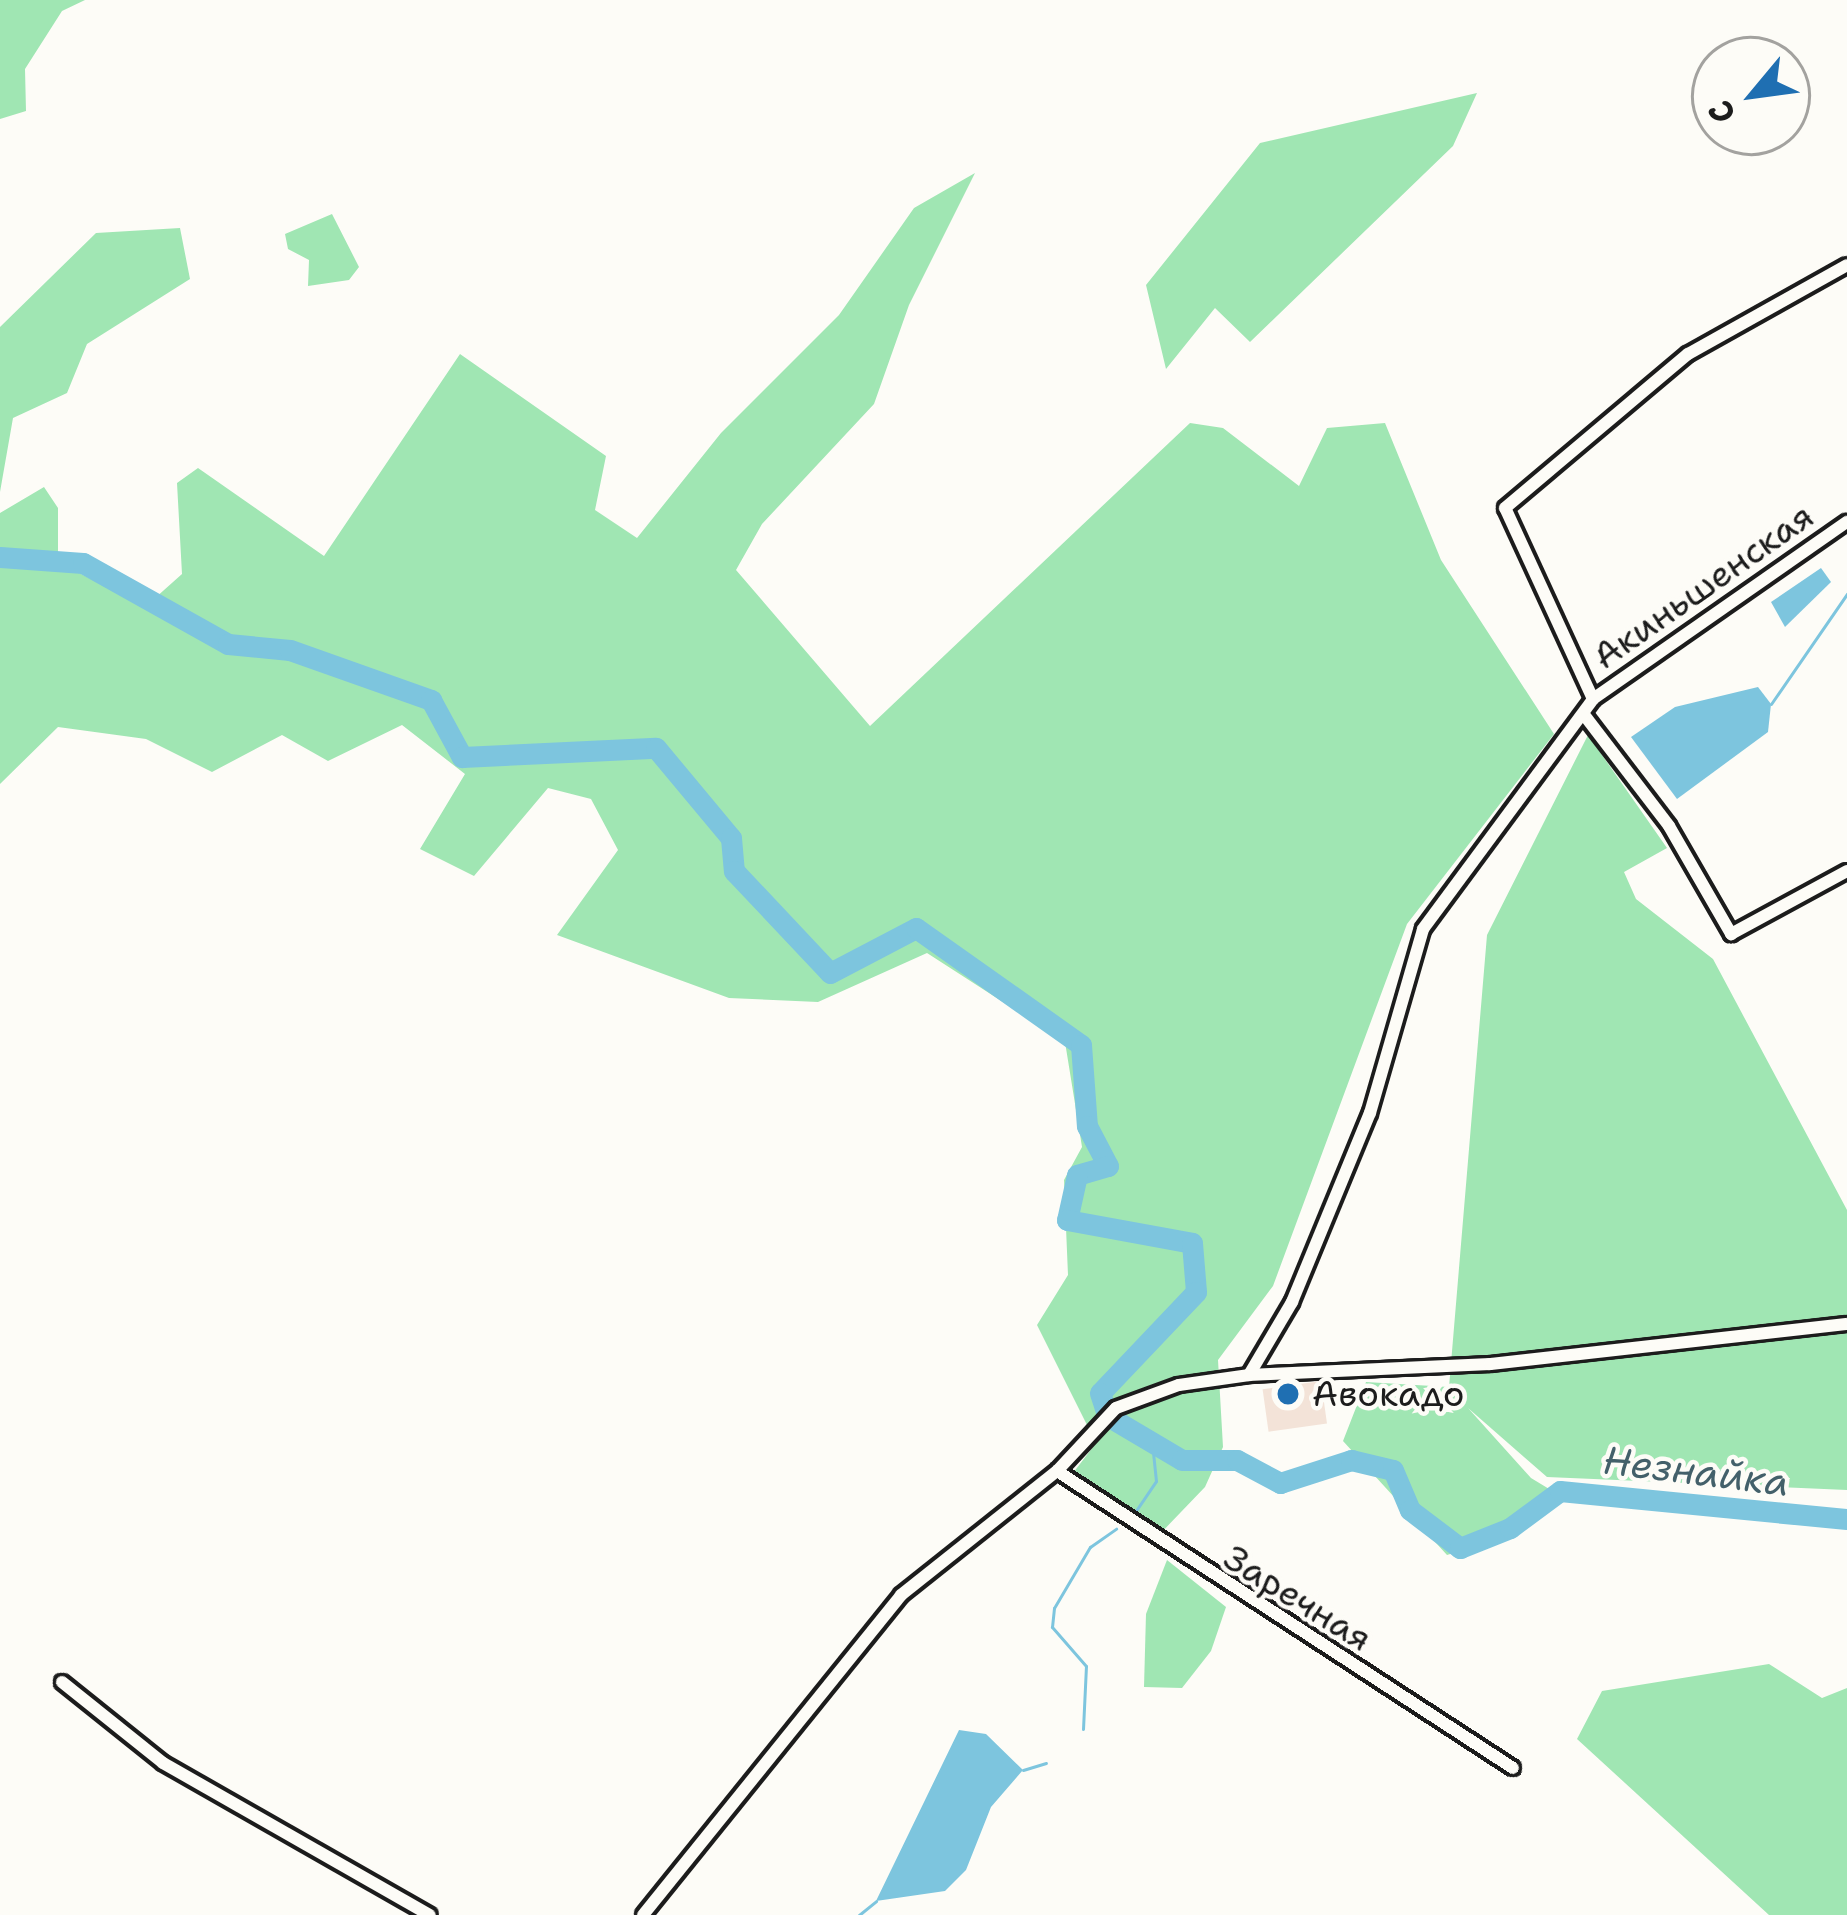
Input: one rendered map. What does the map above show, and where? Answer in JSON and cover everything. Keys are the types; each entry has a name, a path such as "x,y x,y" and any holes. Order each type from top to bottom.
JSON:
{"street":[{"path":"1249,1375 1292,1302 1370,1113 1423,929 1585,716 1593,699 1504,508 1688,354 1847,265"},
{"name":"Акиньшенская","path":"1593,699 1847,522"},
{"path":"1585,716 1669,826 1731,934 1847,871"},
{"path":"643,1915 748,1774 902,1594 1057,1472 1116,1408 1179,1384 1249,1375 1490,1364 1847,1324"},
{"name":"Заречная","path":"1057,1472 1513,1768"},
{"path":"62,1682 163,1763 430,1915"}],"shaded area":[{"path":"1321,1381 1327,1424 1269,1432 1263,1389"}],"green space":[{"path":"0,0 85,0 62,11 25,69 26,111 0,119"},
{"path":"1477,93 1453,146 1250,342 1215,308 1166,369 1146,285 1260,143"},
{"path":"975,173 909,305 874,404 762,524 736,570 870,726 1190,423 1223,428 1299,486 1327,428 1385,423 1441,560 1554,734 1407,924 1273,1286 1218,1360 1223,1447 1205,1487 1157,1537 1070,1477 1096,1443 1037,1325 1068,1275 1064,1180 1082,1147 1065,1042 927,953 818,1002 729,998 557,935 618,850 591,799 548,788 474,876 420,849 465,774 402,725 328,761 282,735 212,772 146,739 58,727 0,784 0,513 44,487 58,508 58,562 145,607 182,574 177,483 198,468 324,556 460,354 606,456 595,510 637,538 721,433 839,315 914,208"},
{"path":"332,214 359,267 349,280 308,286 309,260 288,249 285,234"},
{"path":"180,228 190,279 87,344 67,393 13,418 0,492 0,327 96,233"},
{"path":"1588,735 1667,848 1624,872 1636,899 1713,959 1847,1210 1847,1490 1547,1477 1468,1408 1531,1478 1564,1498 1506,1537 1447,1555 1343,1441 1366,1382 1449,1387 1487,935"},
{"path":"1167,1560 1226,1607 1211,1651 1182,1688 1144,1687 1146,1614"},
{"path":"1769,1664 1822,1698 1847,1688 1847,1915 1769,1915 1577,1739 1602,1691"}],"water":[{"path":"1821,568 1831,582 1785,627 1771,602"},
{"path":"1758,687 1771,704 1768,732 1677,799 1631,737 1675,707"},
{"path":"959,1730 986,1734 1023,1770 991,1807 966,1870 945,1891 876,1901"}],"waterway":[{"name":"Незнайка","path":"0,557 83,563 228,644 290,650 431,700 462,757 656,748 731,838 734,871 830,973 916,928 1081,1045 1087,1126 1108,1166 1077,1175 1067,1220 1192,1243 1196,1292 1100,1393 1106,1411"},
{"path":"1771,704 1847,594"},
{"name":"Незнайка","path":"1111,1418 1182,1460 1237,1460 1280,1483 1351,1460 1393,1470 1410,1510 1460,1548 1510,1528 1560,1491 1847,1519"},
{"path":"1133,1515 1156,1481 1152,1442"},
{"path":"1083,1729 1086,1666 1052,1627 1054,1608 1090,1547 1116,1529"},
{"path":"1023,1770 1046,1763"},
{"path":"859,1915 876,1901"}],"place":[{"name":"Авокадо","path":"1288,1394"}]}
